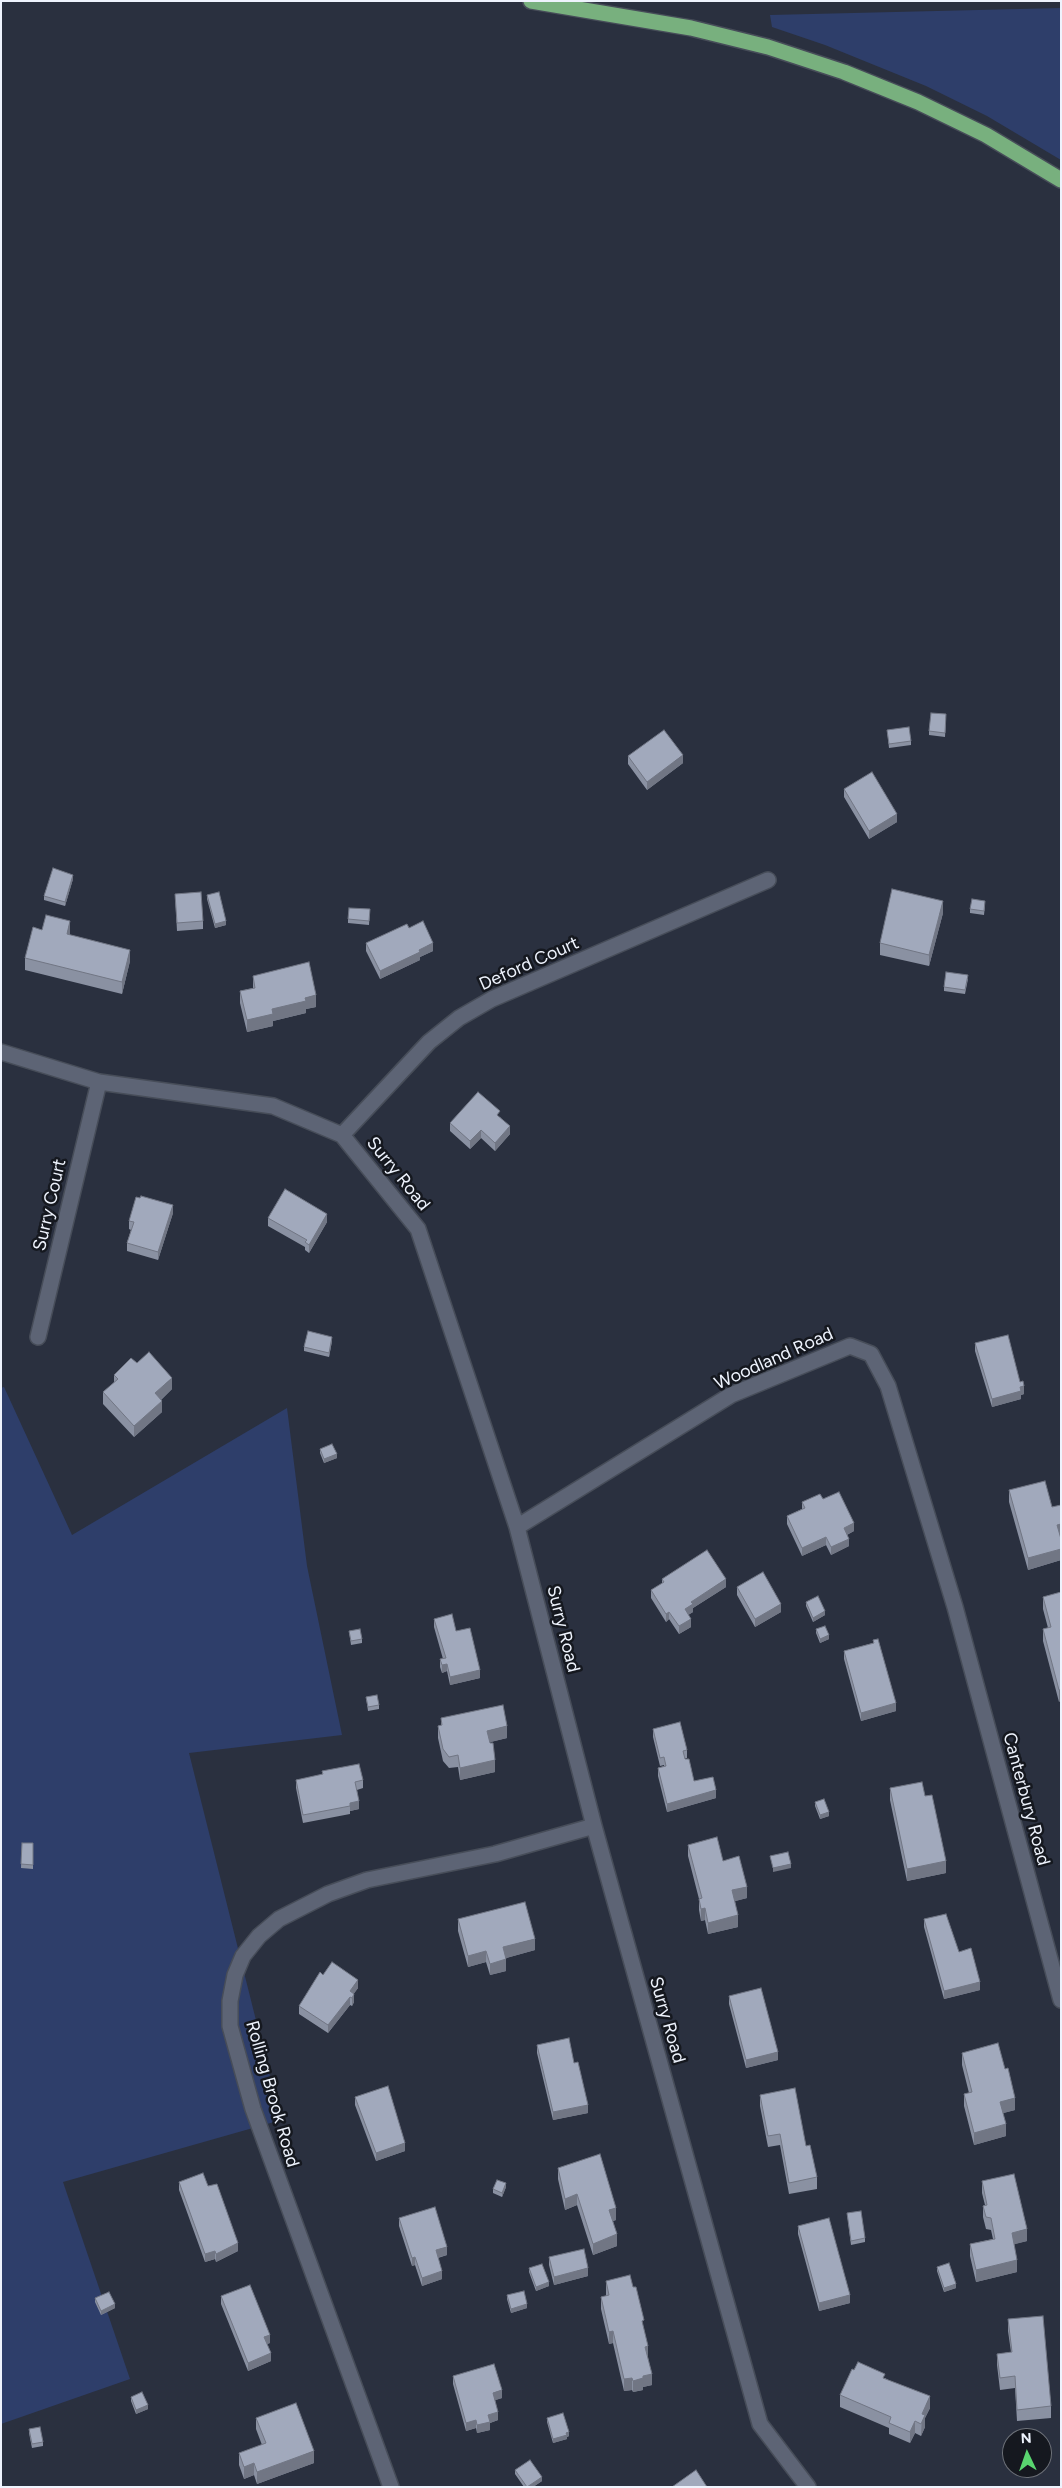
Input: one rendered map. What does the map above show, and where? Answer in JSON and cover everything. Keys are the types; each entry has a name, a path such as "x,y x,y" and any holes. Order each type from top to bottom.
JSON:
{"highway":[{"path":"531,1 691,28 768,47 844,72 918,102 986,135 1061,180"}],"street":[{"name":"Deford Court","path":"342,1136 429,1042 459,1018 492,999 768,880"},
{"name":"Surry Road","path":"1,1052 99,1082 273,1106 342,1136 418,1229 517,1527 594,1826 760,2424 808,2487"},
{"name":"Surry Court","path":"38,1337 99,1082"},
{"name":"Woodland Road","path":"517,1527 731,1395 850,1346 871,1354 888,1386 955,1607"},
{"name":"Canterbury Road","path":"955,1607 1061,2000"},
{"name":"Rolling Brook Road","path":"391,2487 253,2109 230,2026 230,2001 235,1975 243,1956 258,1936 279,1919 328,1894 367,1880 495,1854 594,1826"}],"shaded area":[{"path":"1061,8 1061,160 987,116 926,86 825,45 772,27 770,15"},
{"path":"4,1387 72,1535 287,1408 307,1566 342,1735 189,1753 281,2120 63,2182 130,2379 1,2424 1,1388"}],"building":[{"path":"931,713 946,714 945,733 929,731"},
{"path":"909,727 911,741 889,744 887,730"},
{"path":"664,730 683,755 647,782 628,756"},
{"path":"872,772 897,814 869,831 844,789"},
{"path":"53,868 73,875 65,902 44,896"},
{"path":"892,889 943,901 929,955 880,943"},
{"path":"201,892 203,921 177,923 175,894"},
{"path":"219,892 226,921 215,924 207,895"},
{"path":"972,899 985,901 984,911 970,909"},
{"path":"349,908 370,909 369,921 348,919"},
{"path":"46,915 70,921 67,934 130,950 122,982 25,958 33,927 42,930"},
{"path":"423,921 433,943 419,950 420,952 380,971 366,943 407,924 409,928"},
{"path":"309,962 316,995 305,998 306,1001 272,1009 273,1014 247,1020 240,991 255,988 253,976"},
{"path":"946,972 968,975 965,990 944,987"},
{"path":"478,1092 500,1111 497,1115 510,1126 495,1143 481,1130 470,1141 450,1123"},
{"path":"285,1189 327,1214 309,1245 305,1242 307,1240 268,1218"},
{"path":"141,1196 173,1205 158,1252 127,1243 134,1222 129,1221 136,1197 140,1198"},
{"path":"308,1331 332,1337 329,1353 304,1347"},
{"path":"1008,1335 1020,1382 1023,1381 1024,1386 1020,1387 1021,1391 992,1399 975,1343"},
{"path":"149,1352 172,1378 155,1393 162,1401 134,1426 103,1392 118,1379 114,1375 131,1358 137,1363"},
{"path":"332,1444 337,1454 324,1459 320,1449"},
{"path":"1045,1481 1052,1507 1061,1505 1061,1524 1057,1525 1061,1539 1061,1549 1028,1558 1009,1490"},
{"path":"839,1492 854,1523 844,1528 849,1539 831,1547 826,1537 802,1548 787,1516 805,1508 802,1502 820,1494 823,1499"},
{"path":"707,1550 726,1579 691,1602 693,1604 685,1609 691,1619 679,1626 669,1612 666,1614 651,1590 664,1582 662,1579"},
{"path":"763,1572 781,1604 755,1619 737,1587"},
{"path":"1061,1592 1061,1690 1059,1690 1043,1629 1051,1627 1043,1597"},
{"path":"818,1596 825,1611 813,1618 806,1602"},
{"path":"452,1614 456,1631 470,1628 480,1670 450,1677 447,1664 442,1665 440,1659 446,1658 434,1619"},
{"path":"825,1626 829,1635 820,1639 816,1629"},
{"path":"360,1629 362,1639 351,1641 349,1631"},
{"path":"878,1639 896,1703 861,1713 844,1651 874,1643 873,1640"},
{"path":"377,1695 379,1705 368,1707 366,1697"},
{"path":"503,1705 507,1726 487,1731 490,1743 493,1743 495,1760 460,1768 458,1755 449,1757 443,1749 438,1726 442,1725 441,1718"},
{"path":"680,1722 687,1750 683,1751 685,1759 689,1759 694,1781 713,1777 716,1790 667,1804 658,1768 666,1766 664,1757 660,1758 653,1729"},
{"path":"359,1764 363,1780 355,1782 359,1801 350,1803 350,1806 303,1815 296,1780 323,1774 322,1771"},
{"path":"922,1782 925,1796 932,1795 946,1861 907,1869 890,1788"},
{"path":"824,1799 829,1812 820,1815 815,1802"},
{"path":"717,1837 723,1861 739,1856 747,1887 732,1890 738,1915 708,1923 705,1908 701,1909 699,1899 702,1898 688,1845"},
{"path":"22,1843 33,1843 33,1865 21,1864"},
{"path":"788,1852 791,1864 773,1868 770,1856"},
{"path":"525,1902 535,1939 503,1947 506,1959 490,1964 486,1951 468,1956 458,1919"},
{"path":"946,1914 959,1952 971,1948 980,1982 944,1991 924,1919"},
{"path":"332,1962 358,1980 350,1991 354,1994 352,1998 350,1997 328,2025 299,2006 320,1972 323,1975"},
{"path":"761,1988 778,2052 746,2060 729,1996"},
{"path":"569,2038 574,2063 578,2062 588,2105 553,2112 537,2045"},
{"path":"998,2043 1005,2069 1008,2068 1015,2098 1000,2102 1006,2124 974,2133 964,2094 972,2092 962,2053"},
{"path":"388,2086 405,2143 376,2153 355,2097"},
{"path":"795,2088 806,2146 810,2145 817,2177 789,2183 780,2134 768,2136 760,2095"},
{"path":"600,2154 616,2208 609,2210 617,2234 593,2244 577,2194 565,2199 558,2168"},
{"path":"203,2173 208,2186 217,2184 238,2243 216,2254 215,2251 205,2254 179,2182"},
{"path":"1014,2174 1027,2229 1012,2233 1017,2260 976,2270 970,2244 995,2239 991,2218 986,2217 983,2206 987,2205 982,2181"},
{"path":"497,2180 506,2183 502,2193 493,2189"},
{"path":"435,2207 447,2247 436,2250 442,2271 422,2278 415,2257 412,2258 399,2218"},
{"path":"861,2211 865,2238 851,2241 847,2213"},
{"path":"829,2218 850,2295 819,2303 798,2226"},
{"path":"584,2249 588,2268 554,2277 549,2257"},
{"path":"949,2263 956,2284 944,2288 937,2267"},
{"path":"542,2264 549,2282 536,2287 529,2268"},
{"path":"630,2275 633,2287 636,2287 644,2320 642,2321 648,2346 645,2347 652,2374 633,2381 632,2378 624,2379 613,2331 609,2332 601,2297 609,2295 606,2281"},
{"path":"250,2285 270,2335 264,2337 271,2353 248,2363 221,2296"},
{"path":"524,2291 527,2304 511,2309 507,2295"},
{"path":"109,2292 115,2304 101,2311 95,2298"},
{"path":"1043,2316 1051,2406 1017,2410 1015,2376 1000,2378 997,2354 1012,2352 1008,2319"},
{"path":"858,2362 885,2374 883,2378 930,2396 922,2414 925,2415 921,2424 915,2421 910,2432 889,2423 891,2417 840,2395 852,2369 854,2370"},
{"path":"494,2364 502,2390 493,2393 498,2412 488,2415 490,2422 477,2425 476,2420 466,2423 453,2376"},
{"path":"142,2392 148,2405 136,2410 131,2397"},
{"path":"296,2403 314,2451 257,2472 254,2463 244,2467 239,2453 266,2443 256,2418"},
{"path":"563,2413 569,2432 566,2433 567,2435 553,2439 547,2418"},
{"path":"40,2427 43,2442 32,2444 29,2429"},
{"path":"530,2460 542,2477 527,2487 515,2470"},
{"path":"696,2470 707,2487 672,2487"}]}
